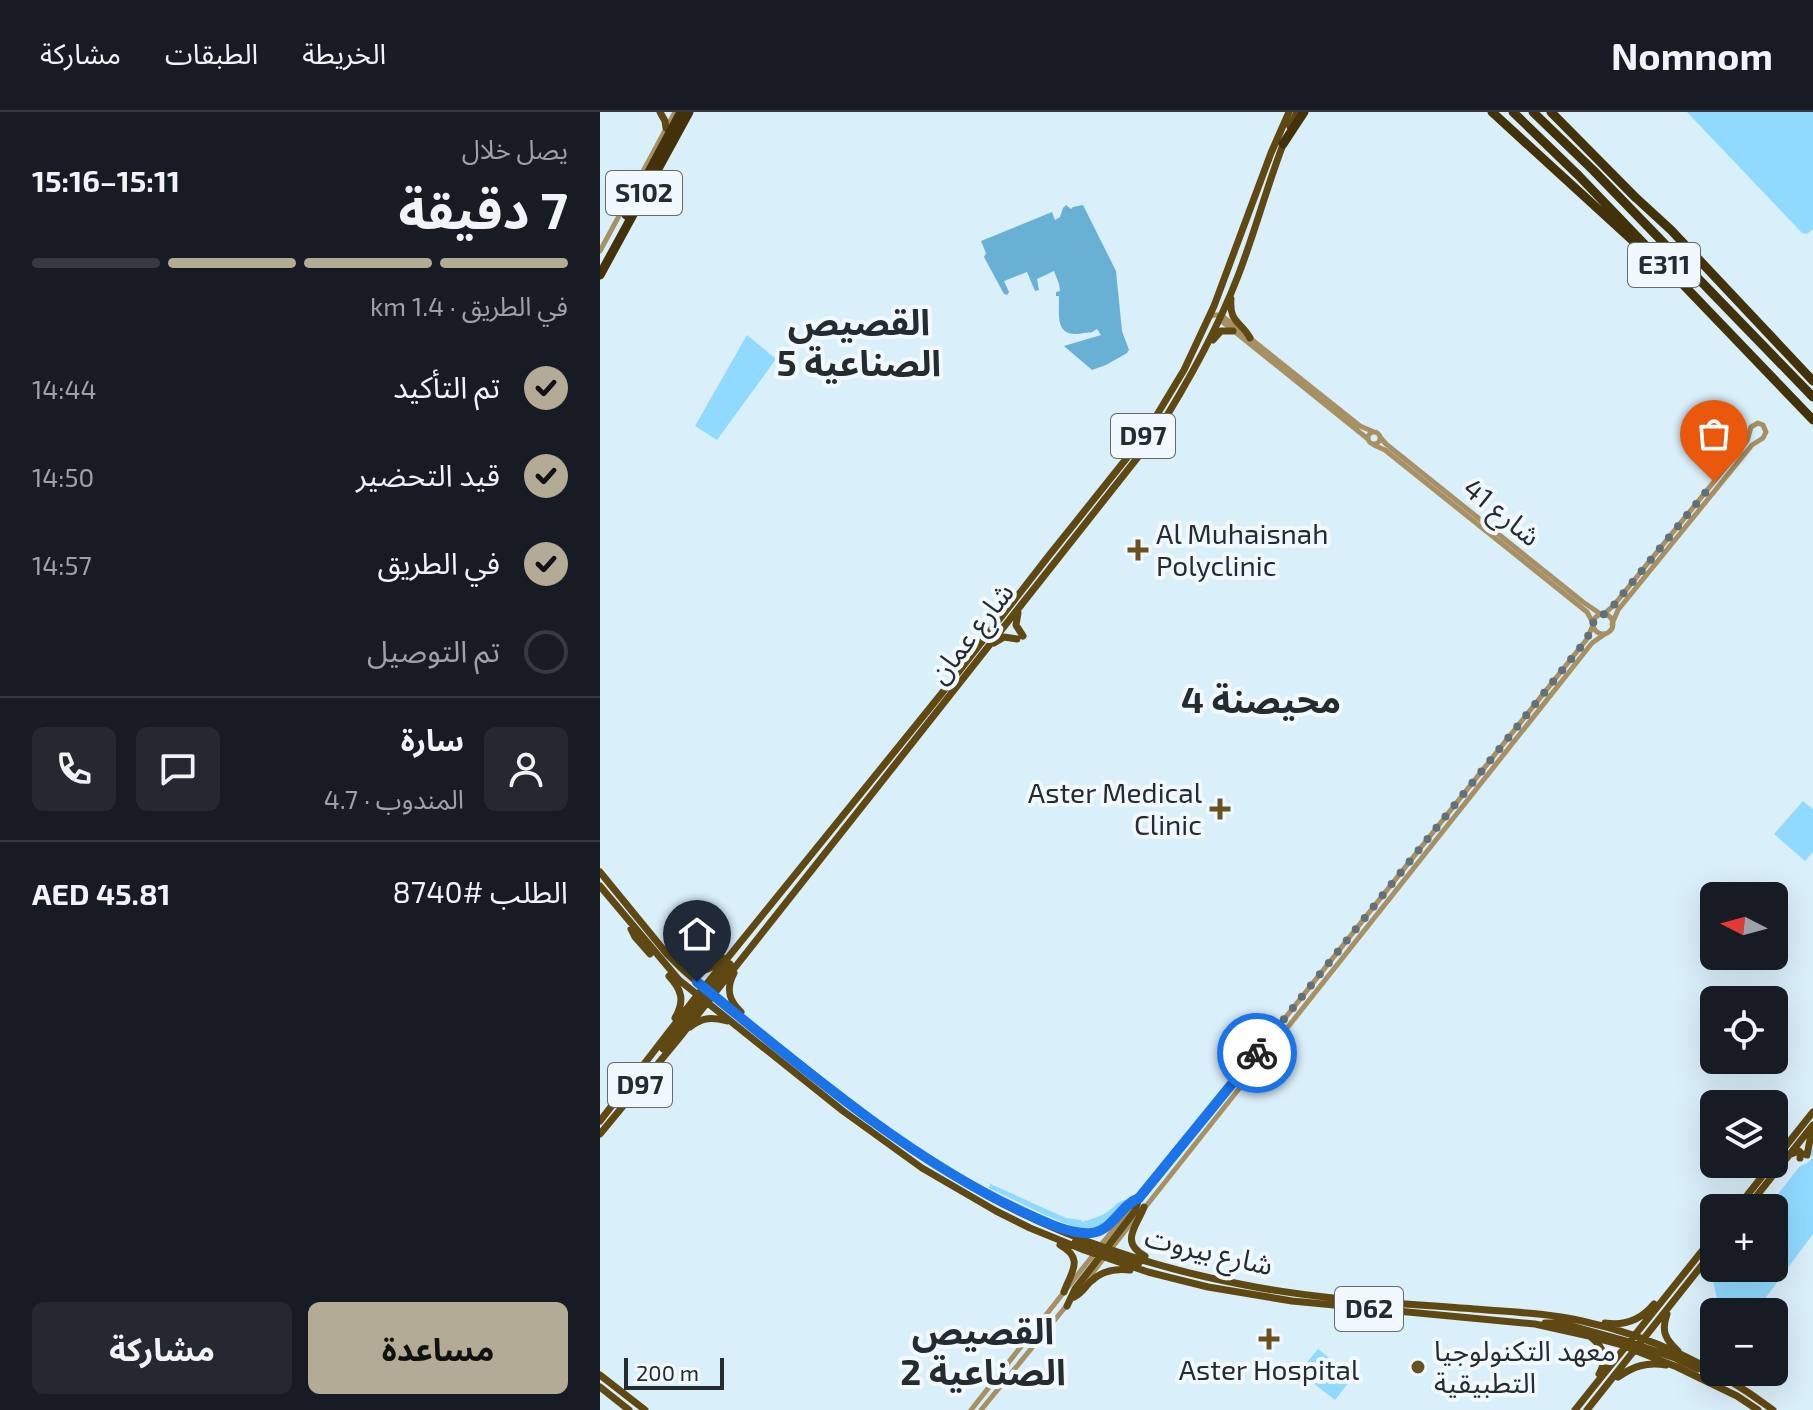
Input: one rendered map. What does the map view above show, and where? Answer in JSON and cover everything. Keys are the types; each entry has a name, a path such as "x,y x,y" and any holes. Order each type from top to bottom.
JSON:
{"highway":[{"name":"S102","path":"600,262 681,112"},
{"name":"S102","path":"600,275 689,112"},
{"path":"1280,142 1304,112"},
{"path":"1492,112 1634,243 1661,262"},
{"name":"E311","path":"1513,112 1579,176 1813,420"},
{"name":"E311","path":"1533,112 1813,397"},
{"path":"1551,112 1671,230 1813,381"},
{"path":"1634,196 1697,267 1705,284"}],"main road":[{"path":"660,112 665,115 668,112"},
{"path":"660,112 666,128"},
{"path":"1280,142 1286,112"},
{"name":"شارع عمان","path":"600,1121 669,1032 740,959 1147,446 1201,357 1280,142 1297,112"},
{"name":"شارع عمان","path":"600,1134 680,1037 737,948 1152,423 1232,292 1280,142"},
{"path":"1232,292 1232,316 1250,338"},
{"path":"1201,357 1207,353 1218,333 1233,331"},
{"path":"1002,629 1003,620 1079,525 1097,496"},
{"path":"981,656 1001,638 1020,638 1016,619 1030,593"},
{"name":"شارع بيروت","path":"600,872 667,954 733,1023 860,1124 964,1193 1030,1228 1103,1251"},
{"path":"600,886 666,965 761,1039 775,1044"},
{"path":"649,1074 656,1059 757,929 760,920"},
{"path":"630,923 635,937 680,991 681,1008 669,1032"},
{"path":"667,954 689,969 704,971 714,967 737,948"},
{"path":"740,959 730,980 729,993 732,1003 748,1018 751,1026"},
{"name":"شارع بيروت","path":"706,995 896,1137 990,1197 1148,1272 1208,1287 1292,1301 1535,1324 1630,1341"},
{"path":"680,1037 704,1019 733,1023"},
{"path":"840,1096 852,1097"},
{"path":"1788,1144 1813,1112"},
{"path":"890,1125 896,1137"},
{"path":"1790,1155 1799,1151 1804,1156 1813,1126"},
{"path":"1758,1194 1813,1126"},
{"path":"1748,1194 1761,1178"},
{"path":"1053,1226 1082,1233 1097,1231 1111,1225 1130,1203 1139,1198"},
{"path":"1067,1306 1072,1293 1135,1211 1139,1198"},
{"path":"1144,1207 1132,1232 1135,1248 1144,1256 1192,1273"},
{"path":"1030,1228 1073,1256 1073,1272 1064,1292"},
{"path":"1103,1251 1174,1273 1192,1273"},
{"path":"1573,1410 1700,1254"},
{"path":"1587,1410 1700,1268"},
{"path":"1074,1297 1093,1279 1108,1271 1148,1272"},
{"name":"شارع بيروت","path":"1192,1273 1298,1294 1540,1314 1585,1322 1639,1345 1758,1410"},
{"path":"1585,1322 1630,1322 1641,1317 1659,1298 1668,1294"},
{"path":"1669,1308 1664,1334 1682,1356"},
{"path":"1535,1324 1561,1323 1630,1341 1700,1369"},
{"path":"1573,1410 1601,1372 1604,1362 1602,1347 1589,1336"},
{"name":"شارع بيروت","path":"1639,1345 1682,1356 1700,1365"},
{"path":"1612,1379 1642,1364 1677,1367"},
{"path":"600,1375 645,1410"},
{"name":"شارع بيروت","path":"1737,1386 1773,1410"},
{"path":"600,1387 629,1410"}],"street":[{"path":"600,251 675,112"},
{"path":"1216,315 1250,338 1360,426 1379,434 1379,443 1374,445 1369,442 1216,315"},
{"path":"971,1410 1064,1292 1144,1207 1583,654 1595,640 1611,629 1618,610 1752,445 1764,436 1766,429 1763,425 1758,423 1751,427 1747,441 1614,605 1597,617 1587,639 1139,1198"},
{"path":"1368,439 1369,434 1374,432"},
{"name":"شارع 41","path":"1380,437 1593,611 1602,615"},
{"name":"شارع 41","path":"1374,445 1385,450 1587,612 1593,624"},
{"path":"1602,615 1610,617 1612,624"},
{"path":"1593,624 1597,632 1605,634"},
{"path":"981,1410 1074,1297 1103,1251"},
{"path":"988,1401 996,1388 991,1385"}],"shaded area":[{"path":"1687,112 1813,112 1813,229 1807,234 1802,233"},
{"path":"1066,205 1071,209 1083,205 1116,271 1122,331 1129,350 1092,370 1064,346 1101,335 1097,329 1075,334 1063,330 1059,319 1059,296 1056,296 1056,292 1060,291 1059,284 1054,271 1037,279 1039,290 1035,291 1027,272 1004,281 1009,292 1004,294 984,257 986,253 981,241 1052,212 1055,220"},
{"path":"747,335 776,359 717,440 695,426"},
{"path":"1803,801 1813,809 1813,852 1805,861 1774,834"},
{"path":"1813,1157 1813,1234 1788,1268 1788,1194 1778,1194 1800,1166"},
{"path":"975,1177 1066,1218 1082,1222 1130,1199 1117,1214 1099,1227 1079,1229 989,1188 990,1184"},
{"path":"1713,1282 1777,1282 1765,1298 1717,1298"},
{"path":"1318,1349 1353,1377 1335,1400 1299,1372"}],"way so far":[{"path":"1257,1053 1587,639 1595,618 1614,605 1714,482"}],"place":[{"name":"Al Muhaisnah Polyclinic","path":"1138,550"},
{"name":"Aster Medical Clinic","path":"1220,809"},
{"name":"Aster Hospital","path":"1269,1339"},
{"name":"معهد التكنولوجيا التطبيقية","path":"1418,1367"}],"district":[{"name":"القصيص الصناعية 5","path":"859,342"},
{"name":"محيصنة 4","path":"1261,700"},
{"name":"القصيص الصناعية 2","path":"983,1352"}],"route":[{"path":"697,982 840,1096 926,1157 990,1197 1053,1226 1082,1233 1108,1226 1139,1198 1257,1053"}]}
